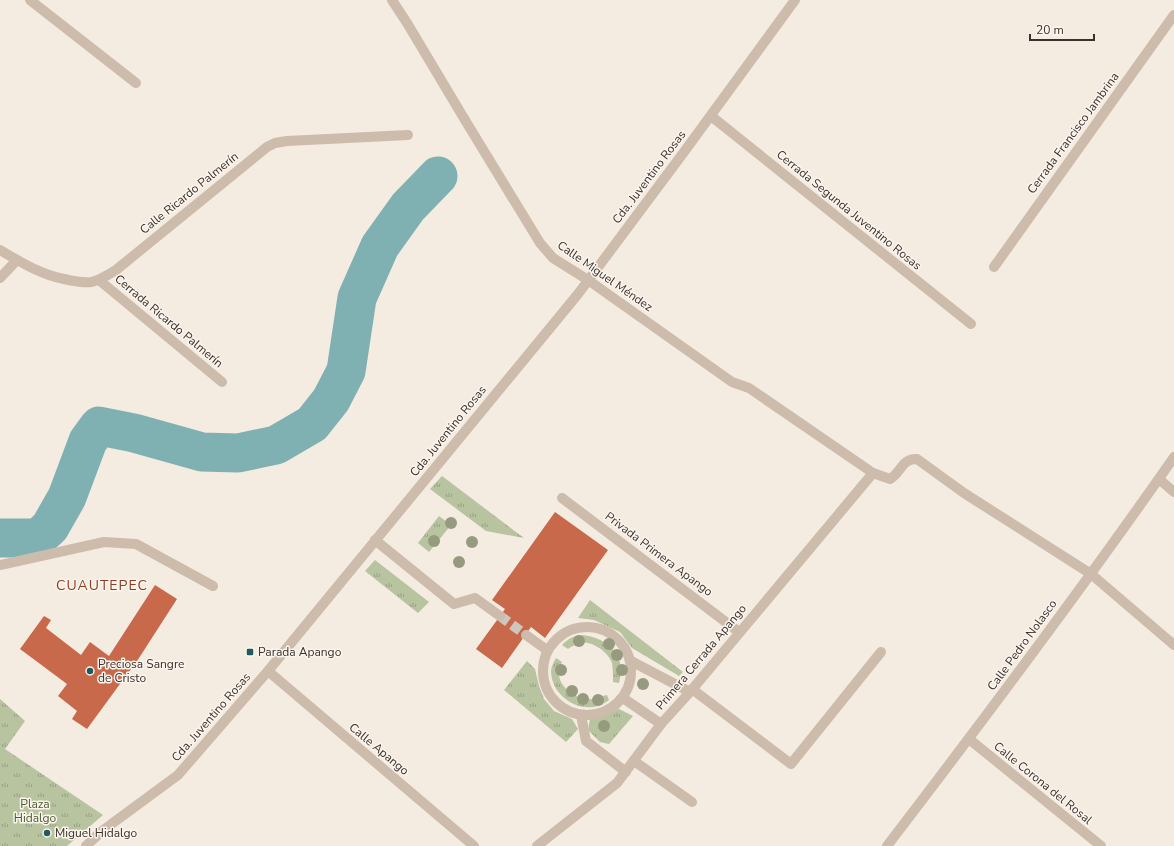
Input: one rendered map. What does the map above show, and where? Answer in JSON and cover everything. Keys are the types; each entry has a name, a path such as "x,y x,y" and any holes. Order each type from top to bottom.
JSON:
{"street":[{"path":"30,0 136,83"},
{"name":"Calle Miguel Méndez","path":"392,0 540,243 553,258 588,280 732,382 749,388 873,473 890,479 896,476 906,462 911,459 917,459 964,493 1091,574"},
{"name":"Cda. Juventino Rosas","path":"86,846 102,831 178,775 268,671 588,280 711,116 795,0"},
{"name":"Cerrada Francisco Jambrina","path":"994,267 1174,15"},
{"name":"Cerrada Segunda Juventino Rosas","path":"711,116 971,324"},
{"name":"Calle Ricardo Palmerín","path":"0,250 17,260 54,277 85,283 99,280 116,270 267,147 275,143 287,141 408,135"},
{"path":"0,278 17,260"},
{"name":"Cerrada Ricardo Palmerín","path":"99,280 222,382"},
{"name":"Calle Pedro Nolasco","path":"887,846 969,739 1091,574 1174,457"},
{"name":"Primera Cerrada Apango","path":"537,846 617,783 661,724 873,473"},
{"path":"1159,479 1174,492"},
{"name":"Privada Primera Apango","path":"562,498 739,632"},
{"path":"375,540 454,604 474,598 500,616"},
{"path":"0,565 104,542 136,544 213,586"},
{"path":"1091,574 1174,646"},
{"path":"589,626 604,629 616,637 625,648 631,661 632,675 628,689 623,698 609,710 595,715 580,715 567,711 554,702 546,690 542,675 543,660 547,650 560,635 573,628 589,626"},
{"path":"526,635 547,650"},
{"path":"631,661 691,690 792,764 881,652"},
{"name":"Calle Apango","path":"268,671 474,846"},
{"path":"623,698 661,724"},
{"path":"580,715 586,742 626,772"},
{"name":"Calle Corona del Rosal","path":"969,739 1101,846"},
{"path":"634,761 692,802"}],"green space":[{"path":"442,476 524,538 486,531 430,489"},
{"path":"439,516 451,525 429,552 418,543"},
{"path":"375,560 429,602 418,613 365,571"},
{"path":"590,600 683,672 679,676 632,648 620,632 594,620 578,618"},
{"path":"582,635 600,640 608,644 614,650 620,665 621,673 619,683 613,682 612,663 607,655 599,648 589,643 578,643 568,649 562,645 571,638"},
{"path":"556,658 562,662 559,671 560,679 565,688 578,697 590,699 607,695 609,700 599,706 590,707 574,704 567,700 556,688 552,680 551,670"},
{"path":"527,661 535,669 544,699 554,711 572,719 578,729 566,742 504,690"},
{"name":"Plaza Hidalgo","path":"0,699 25,721 5,749 103,815 67,846 0,846"},
{"path":"617,708 633,716 609,744 600,742 588,730 590,719"}],"building":[{"path":"555,512 608,550 545,638 531,627 502,668 476,649 505,609 492,600"},
{"name":"Preciosa Sangre de Cristo","path":"155,585 177,599 139,658 87,729 72,719 77,711 58,696 67,684 20,649 44,616 51,620 46,628 81,655 90,642 109,656"}],"waterway":[{"path":"0,538 38,538 50,527 67,497 88,441 99,426 134,433 202,452 238,453 276,445 312,424 331,400 346,371 357,298 380,246 408,207 438,176"}],"tunnel":[{"path":"500,616 526,635"}],"place":[{"name":"Parada Apango","path":"250,652"},
{"name":"Preciosa Sangre de Cristo","path":"90,671"},
{"name":"Miguel Hidalgo","path":"47,833"}],"district":[{"name":"CUAUTEPEC","path":"102,585"}]}
